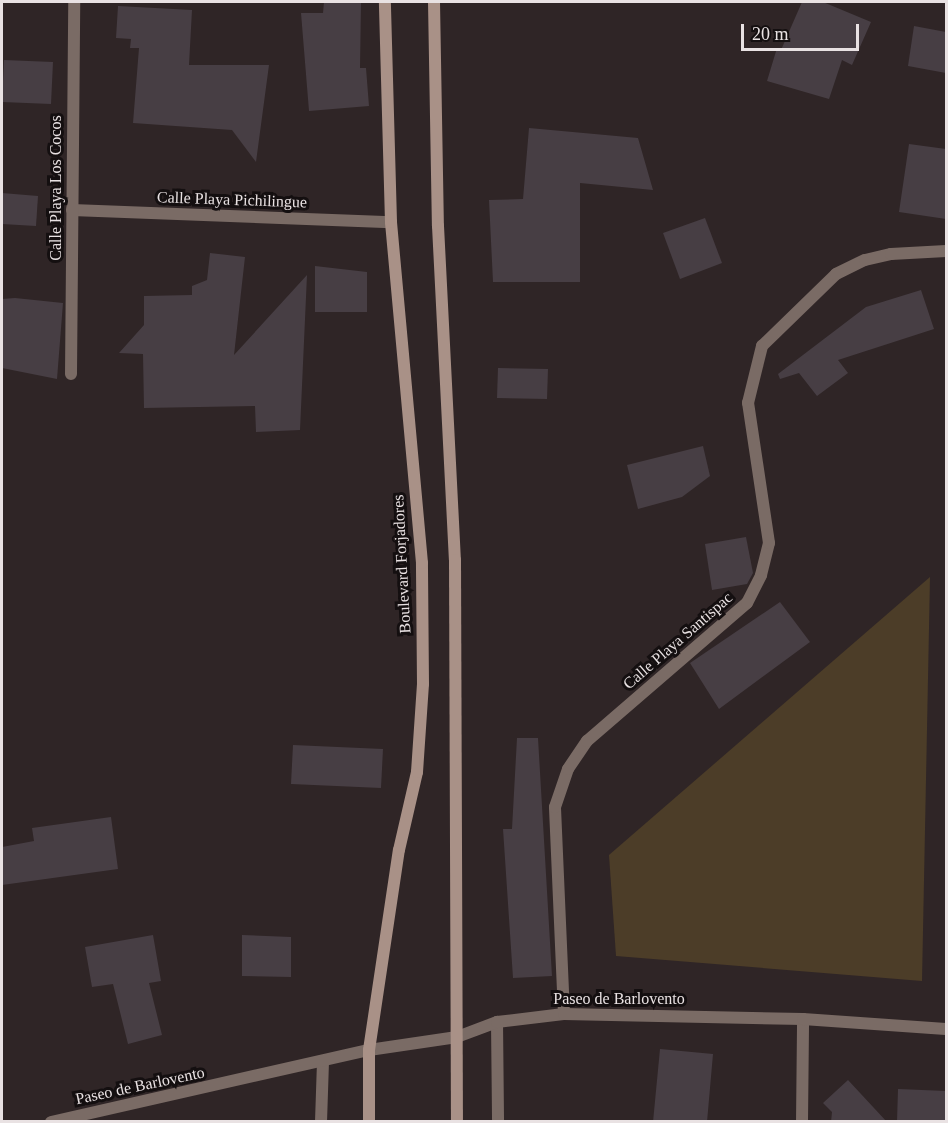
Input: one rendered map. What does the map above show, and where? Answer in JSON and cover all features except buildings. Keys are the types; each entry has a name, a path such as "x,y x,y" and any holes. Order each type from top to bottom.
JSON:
{"main road":[{"name":"Boulevard Forjadores","path":"369,1122 369,1050 399,850 417,772 423,684 422,563 391,222 385,2"},
{"path":"434,2 438,226 455,560 457,1122"}],"street":[{"name":"Calle Playa Los Cocos","path":"71,374 74,2"},
{"name":"Calle Playa Pichilingue","path":"72,210 391,222"},
{"name":"Calle Playa Santispac","path":"564,1014 555,807 568,769 587,741 747,603 761,575 769,543 748,403 762,346 836,274 865,260 891,254 946,251"},
{"name":"Paseo de Barlovento","path":"51,1122 323,1063 369,1050 457,1037 497,1022 564,1014 803,1018 946,1029"},
{"path":"802,1122 803,1018"},
{"path":"497,1022 498,1122"},
{"path":"321,1122 323,1063"}],"shaded area":[{"path":"930,577 922,981 616,956 609,855"}]}
